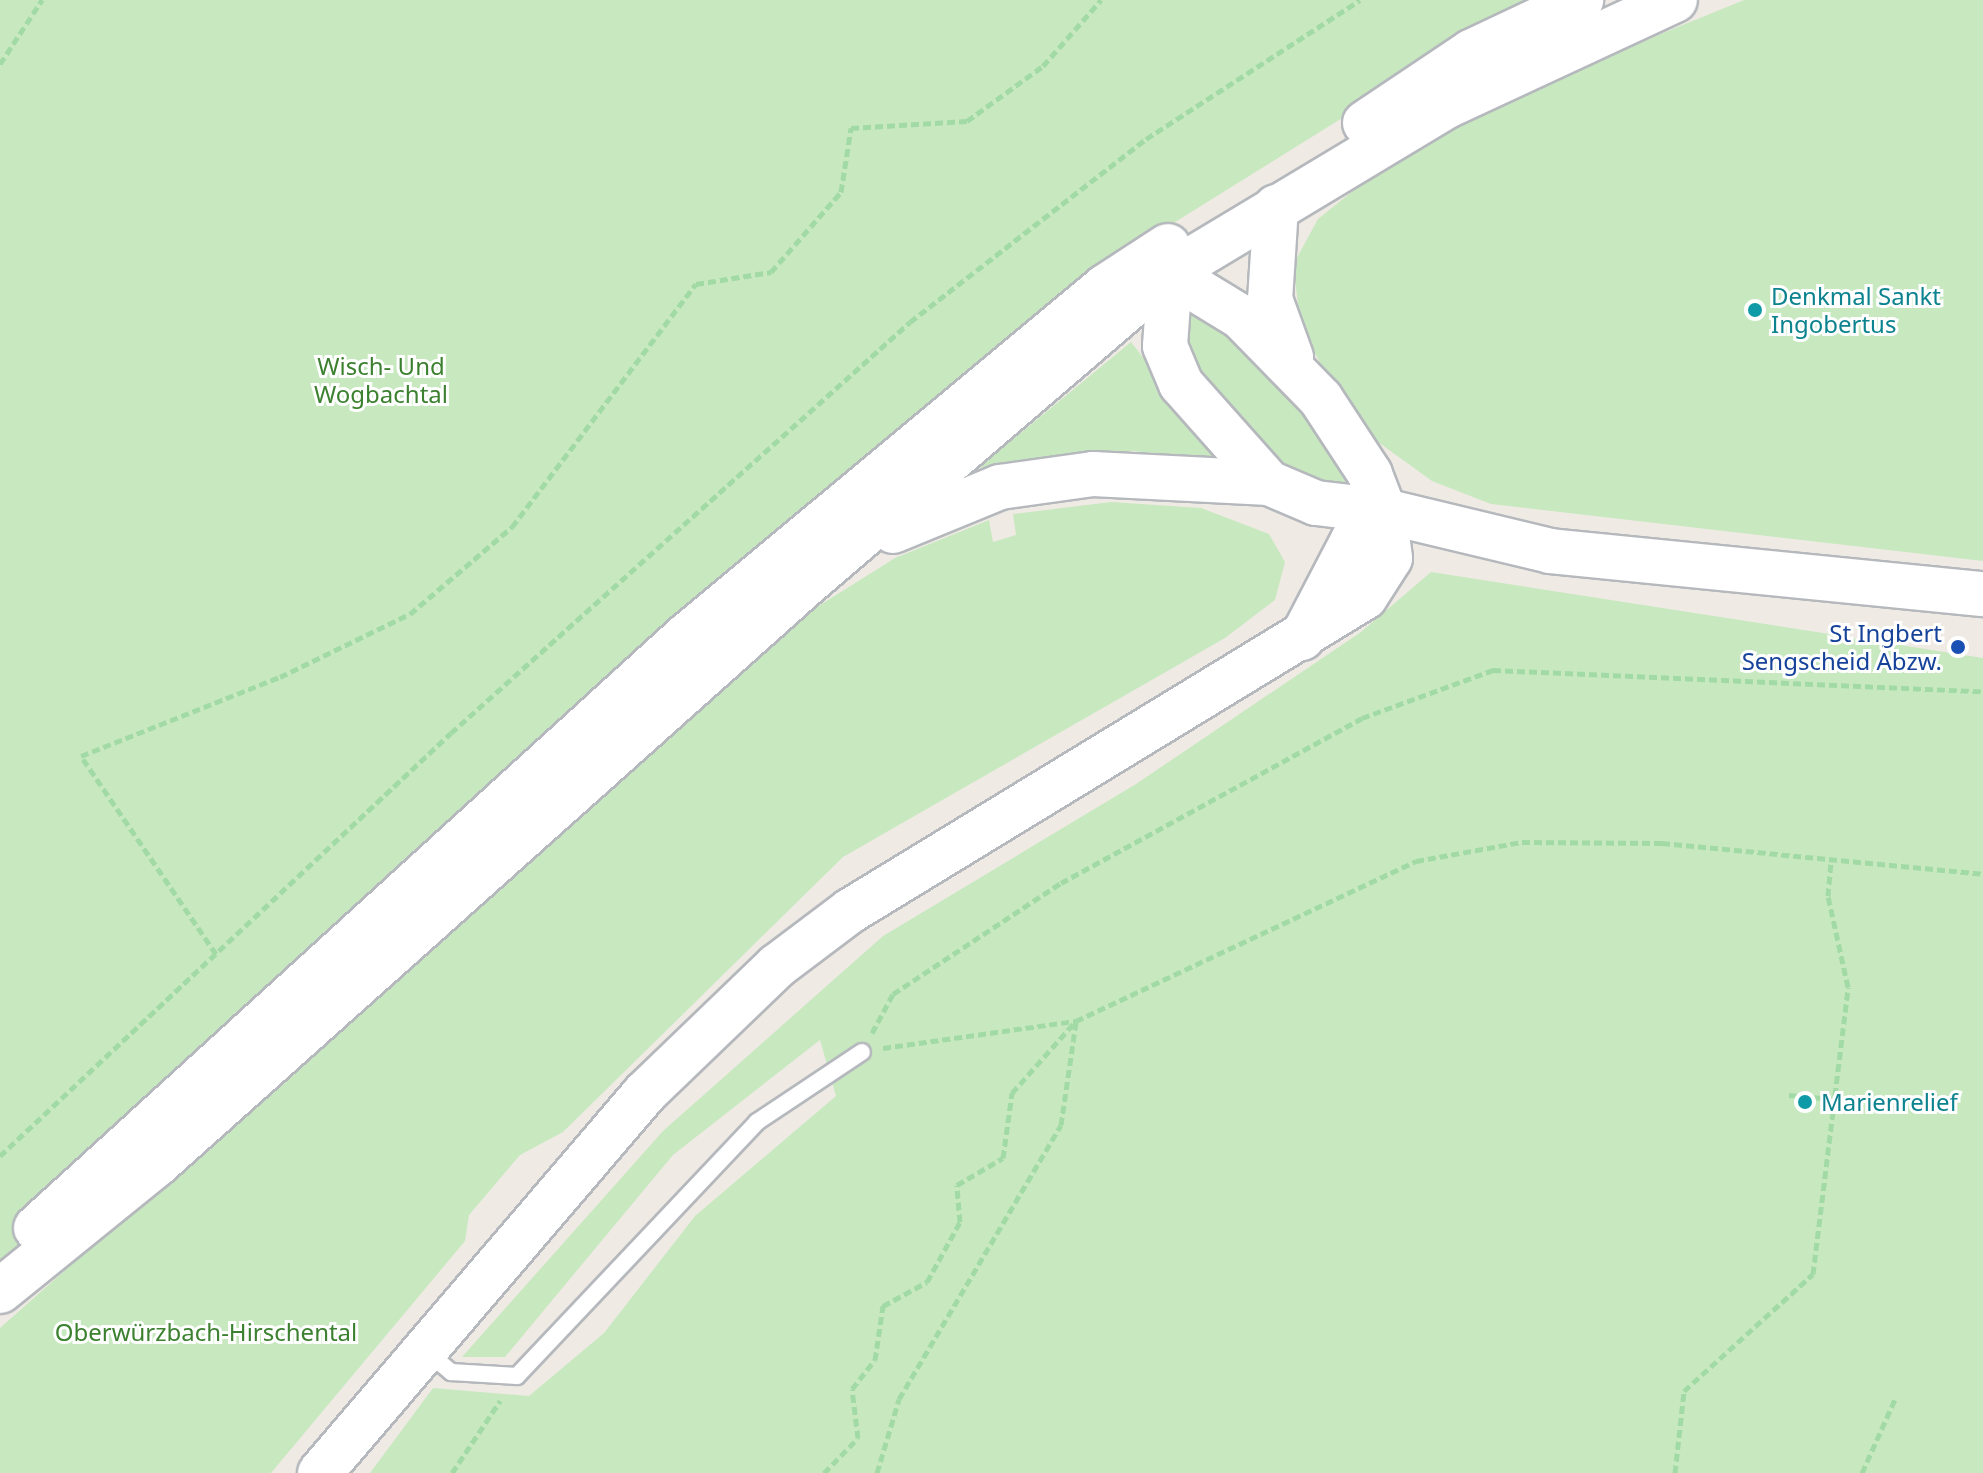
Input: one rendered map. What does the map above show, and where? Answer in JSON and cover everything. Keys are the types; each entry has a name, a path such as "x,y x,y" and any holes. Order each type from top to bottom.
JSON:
{"main road":[{"path":"0,1263 686,636 1105,287 1471,52 1581,0"},
{"path":"0,1291 157,1164 805,585 1169,273 1449,105 1675,0"},
{"path":"1276,207 1270,299 1295,366"},
{"path":"1188,233 1173,251 1165,346 1181,384 1269,483"},
{"path":"1105,287 1169,273 1241,317 1295,366 1370,474 1384,511"},
{"path":"805,585 888,534 1000,487 1093,474 1269,483 1316,503 1384,511 1550,551 1765,569 1983,594"},
{"path":"320,1473 645,1093 777,966 864,903 1301,640 1353,540 1384,511"}],"lane":[{"path":"425,1349 451,1372 517,1376 757,1122 862,1052"}],"path":[{"path":"0,64 42,0"},
{"path":"216,954 81,756 280,677 410,614 512,527 696,284 771,272 841,192 851,128 967,121 1043,66 1101,0"},
{"path":"0,1156 216,954 910,322 1146,139 1360,0"},
{"path":"862,1052 893,994 1061,883 1362,718 1493,670 1983,691"},
{"path":"862,1052 1076,1021 1416,861 1522,842 1662,843 1983,874"},
{"path":"1675,1473 1684,1391 1813,1274 1848,987 1828,896 1831,860"},
{"path":"877,1473 899,1399 1061,1125 1076,1021"},
{"path":"824,1473 858,1438 852,1389 875,1360 883,1306 927,1282 960,1222 957,1185 1003,1158 1012,1093 1076,1021"},
{"path":"1789,1095 1833,1099"},
{"path":"452,1473 517,1376"},
{"path":"1862,1473 1896,1397"}],"green space":[{"name":"Wisch- Und Wogbachtal","path":"0,0 1549,0 1466,41 1148,239 0,1275"},
{"path":"1744,0 1983,0 1983,561 1491,504 1432,481 1378,442 1333,387 1301,327 1293,265 1318,219 1404,150 1506,97"},
{"path":"1182,307 1200,312 1280,376 1346,470 1344,496 1280,465 1233,423 1183,348"},
{"path":"1131,342 1222,459 1132,451 978,468"},
{"name":"Oberwürzbach-Hirschental","path":"1111,502 1201,508 1269,534 1285,562 1275,600 1225,638 843,857 563,1132 520,1155 469,1215 465,1241 271,1473 0,1473 0,1328 801,617 895,558 989,520 993,542 1016,535 1013,514"},
{"path":"1431,572 1983,658 1983,1473 370,1473 433,1388 529,1396 604,1333 695,1216 836,1096 820,1040 673,1155 505,1357 462,1357 663,1131 883,936 1136,784 1361,632"}],"place":[{"name":"Denkmal Sankt Ingobertus","path":"1755,310"},
{"name":"St Ingbert Sengscheid Abzw.","path":"1958,647"},
{"name":"Marienrelief","path":"1805,1102"}]}
